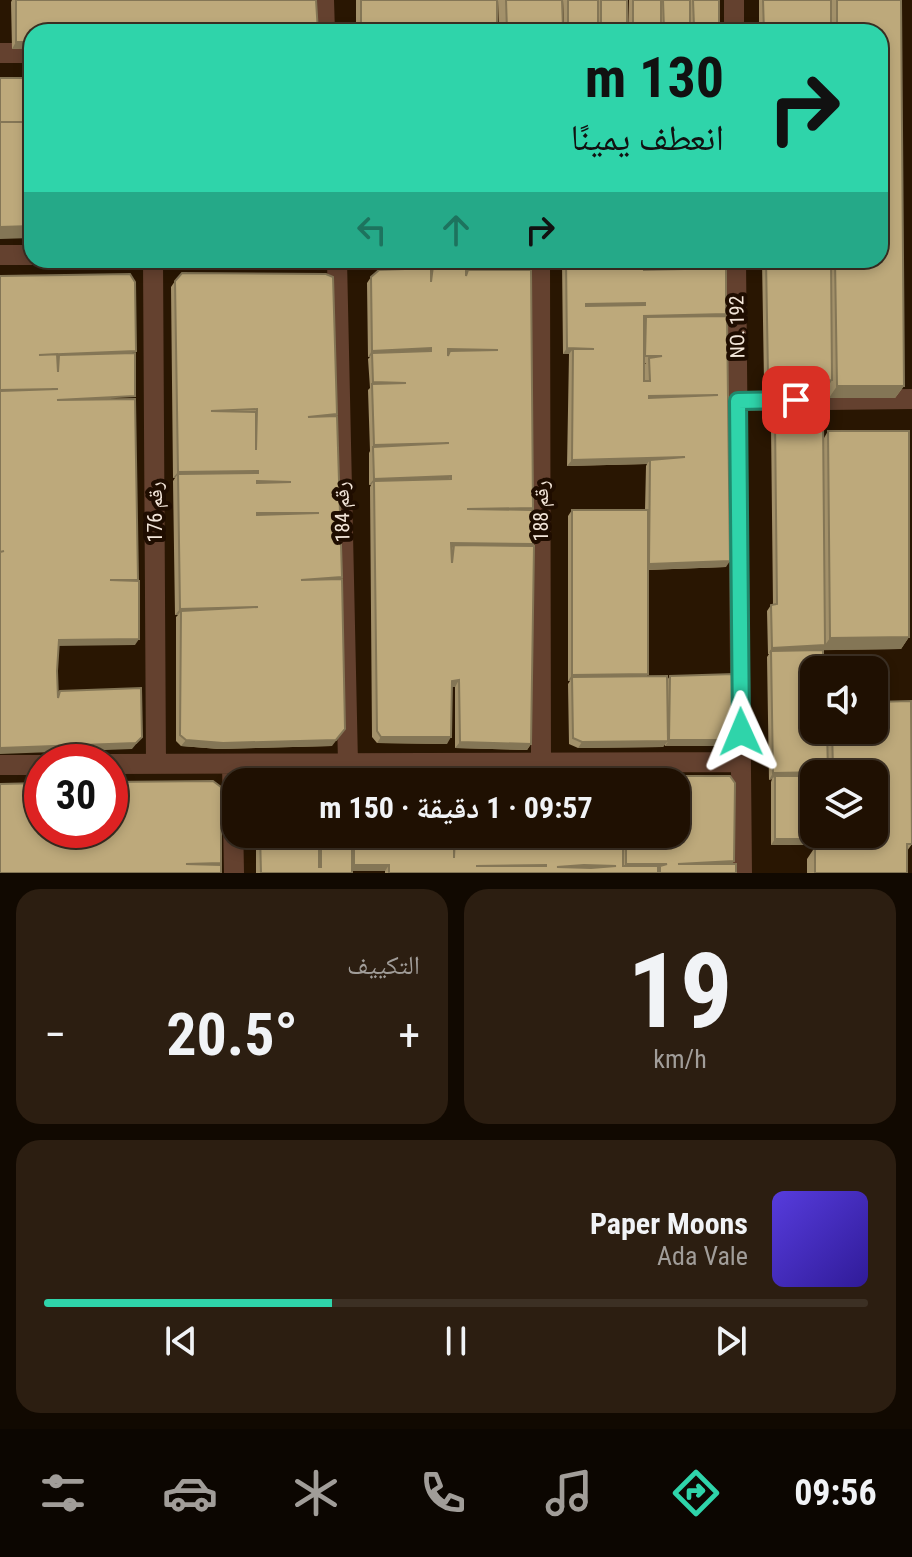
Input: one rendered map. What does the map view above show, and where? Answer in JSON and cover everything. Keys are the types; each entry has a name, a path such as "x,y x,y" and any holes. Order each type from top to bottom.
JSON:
{"street":[{"path":"324,0 325,24"},
{"path":"734,0 734,24"},
{"path":"0,53 24,53"},
{"path":"0,255 24,255"},
{"name":"رقم 176","path":"153,268 156,764"},
{"name":"رقم 184","path":"337,268 348,763"},
{"name":"رقم 188","path":"540,268 541,763"},
{"name":"NO. 192","path":"736,268 742,873"},
{"path":"738,401 912,399"},
{"path":"128,764 741,762"},
{"path":"232,764 234,873"},
{"path":"0,765 24,765"}],"building":[{"path":"16,0 316,0 318,24 24,24 24,42 16,42"},
{"path":"361,0 497,0 497,24 361,24"},
{"path":"506,0 562,0 563,24 507,24"},
{"path":"568,0 598,0 598,24 568,24"},
{"path":"601,0 627,0 627,24 601,24"},
{"path":"633,0 661,0 661,24 633,24"},
{"path":"663,0 690,0 690,24 664,24"},
{"path":"693,0 719,0 719,24 694,24"},
{"path":"763,0 831,0 831,24 764,24"},
{"path":"837,0 901,0 904,386 837,386 835,268 888,268 888,24 837,24"},
{"path":"0,78 24,78 24,122 0,122"},
{"path":"0,122 24,122 24,226 0,227"},
{"path":"431,268 431,282 433,268 466,268 466,276 468,270 531,270 533,508 467,509 533,510 533,544 451,543 452,563 454,545 534,546 531,744 460,742 459,680 452,681 451,737 381,737 377,731 374,481 451,479 451,476 374,479 373,447 449,443 374,445 372,384 406,383 373,382 372,353 431,351 431,348 372,351 371,277 379,270","holes":["448,349 498,350 450,351 448,356"]},
{"path":"566,268 726,268 726,314 644,316 644,381 650,381 649,358 662,356 645,356 646,317 727,316 730,561 649,564 650,460 685,457 572,460 573,349 594,349 567,348","holes":["645,303 645,305 586,306","718,395 649,398 649,396"]},
{"path":"766,268 831,268 832,380 777,384 768,375"},
{"path":"182,273 326,274 333,277 337,414 308,417 337,416 342,577 301,580 342,579 345,729 336,740 223,743 186,740 180,735 181,611 258,607 180,609 178,474 258,471 178,472 175,281","holes":["257,409 256,450 256,412 211,411","257,513 319,513 257,515"]},
{"path":"130,274 135,282 136,351 57,354 58,372 59,355 135,353 135,396 57,400 135,399 138,580 110,580 139,581 139,639 59,640 57,671 58,698 60,691 141,688 142,737 136,743 24,744 24,747 0,748 0,391 58,389 0,390 0,276"},
{"path":"775,420 823,420 825,645 772,648 771,605 777,604"},
{"path":"828,431 909,431 909,637 830,638"},
{"path":"572,510 648,510 648,674 572,675"},
{"path":"823,650 823,656 800,656 800,744 827,744 828,760 800,760 800,773 773,773 771,651"},
{"path":"734,674 734,740 669,740 670,676"},
{"path":"667,676 668,741 582,742 573,738 572,677"},
{"path":"911,701 912,844 907,844 907,873 815,873 815,848 888,848 888,760 833,760 832,744 888,744 888,702"},
{"path":"690,776 730,776 735,783 734,861 678,864 736,864 736,873 660,873 660,866 667,864 626,864 626,848 690,848"},
{"path":"775,776 800,776 800,839 775,839"},
{"path":"213,781 221,787 221,863 186,864 221,865 221,873 0,873 0,784 24,783 24,848 128,848 128,782"},
{"path":"260,848 319,848 321,867 321,848 352,848 352,873 261,873"},
{"path":"354,848 454,848 454,858 454,848 623,848 623,866 658,866 658,873 389,873 389,865 354,865","holes":["584,865 616,866 591,868 557,867"]}],"route":[{"path":"741,732 738,401 796,400"}]}
